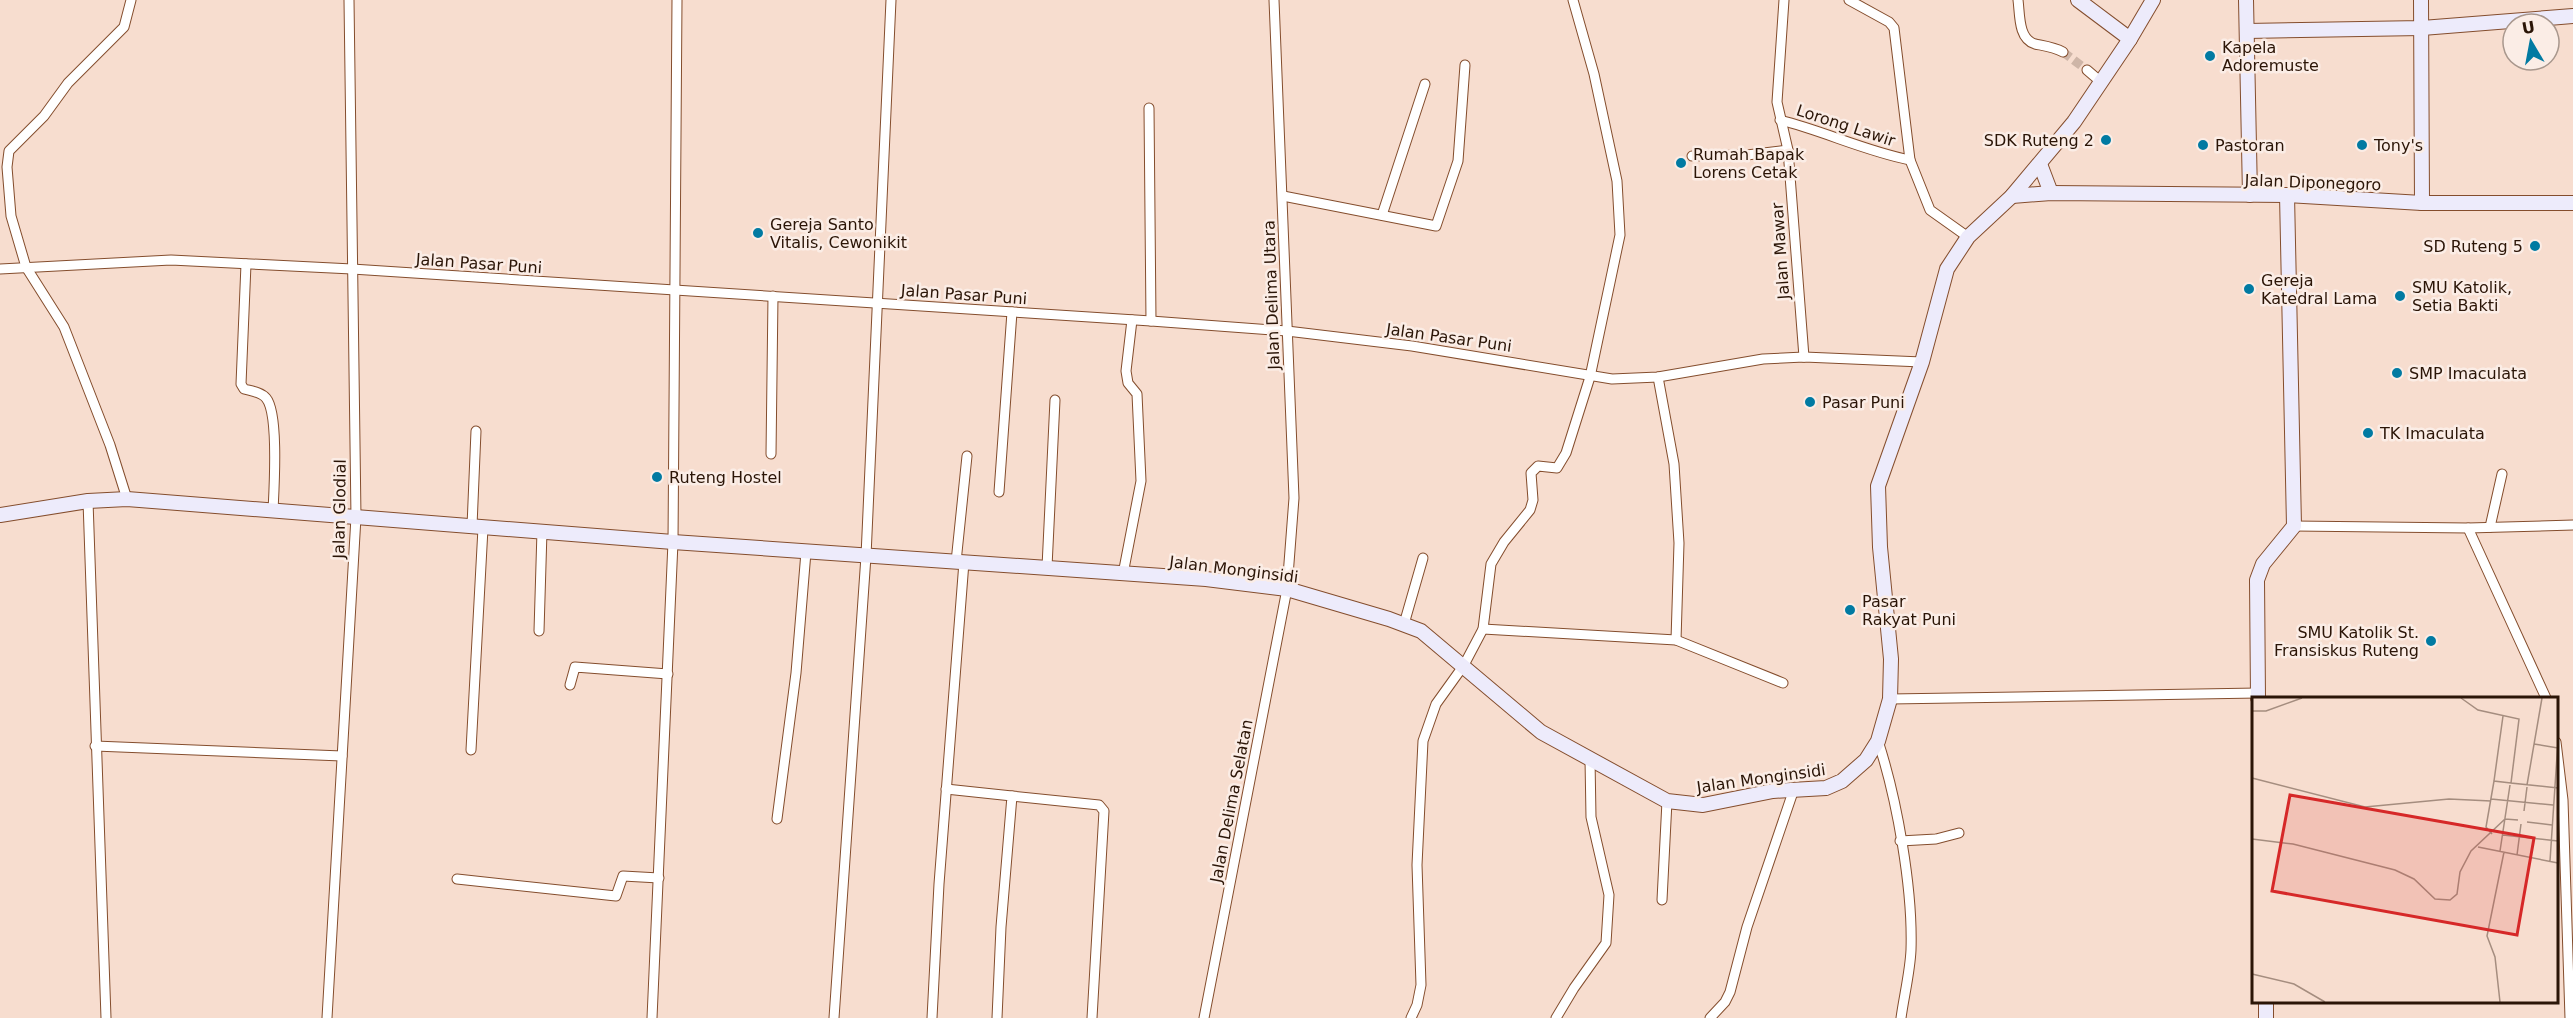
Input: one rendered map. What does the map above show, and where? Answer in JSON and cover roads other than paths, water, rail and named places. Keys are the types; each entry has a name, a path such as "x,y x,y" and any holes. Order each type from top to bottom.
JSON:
{"street":[{"path":"127,499 110,445 64,327 26,267 11,216 8,167 9,151 44,116 68,83 124,27 131,0"},
{"name":"Jalan Glodial","path":"327,1018 356,517 348,0"},
{"path":"652,1018 674,542 677,0"},
{"path":"834,1018 866,556 891,0"},
{"name":"Jalan Delima Utara","path":"1274,0 1294,498 1287,589"},
{"path":"1411,1018 1417,1005 1421,985 1417,866 1423,741 1436,704 1464,665 1483,629 1491,564 1504,542 1530,510 1533,500 1531,474 1538,466 1554,469 1561,466 1590,377 1620,235 1621,211 1617,181 1594,74 1573,0"},
{"name":"Jalan Mawar","path":"1784,0 1778,102 1788,150 1804,357"},
{"path":"1849,0 1889,22 1894,28 1910,160"},
{"path":"2018,0 2025,37 2030,42 2054,47 2063,52"},
{"path":"2078,0 2130,39"},
{"name":"Jalan Monginsidi","path":"0,515 88,501 127,499 806,552 1206,579 1287,589 1404,624 1432,638 1498,698 1541,732 1667,801 1703,805 1794,789 1826,788 1854,773 1878,741 1890,699 1891,659 1880,547 1878,486 1922,362 1947,269 1968,237 2012,196 2074,122 2130,39 2153,0"},
{"path":"2246,0 2250,195"},
{"path":"2421,0 2422,204"},
{"path":"2247,31 2422,28 2573,16"},
{"path":"1283,196 1437,225 1458,161 1465,64"},
{"path":"2087,70 2101,82"},
{"path":"1382,215 1425,84"},
{"path":"1149,108 1151,321"},
{"name":"Lorong Lawir","path":"1780,120 1816,129 1874,153 1910,160 1930,210 1968,237"},
{"path":"1692,156 1747,155 1788,150"},
{"path":"2040,164 2051,193"},
{"name":"Jalan Diponegoro","path":"2012,196 2051,193 2287,195 2422,204 2573,203"},
{"path":"1890,699 2258,696 2257,580 2267,558 2294,526 2287,195"},
{"name":"Jalan Pasar Puni","path":"0,269 171,260 352,269 1151,321 1287,331 1506,360 1590,377 1658,377 1763,359 1804,357 1922,362"},
{"path":"246,264 242,384 244,389 264,395 269,403 275,444 273,511"},
{"path":"771,454 773,296"},
{"path":"999,492 1012,312"},
{"path":"1122,574 1138,502 1142,470 1137,394 1128,383 1126,371 1132,320"},
{"path":"1658,377 1674,464 1678,543 1676,640"},
{"path":"1047,567 1055,400"},
{"path":"471,750 478,527 476,431"},
{"path":"932,1018 968,456"},
{"path":"2490,527 2502,474"},
{"path":"88,501 105,1018"},
{"path":"2294,526 2468,528 2573,525"},
{"path":"2468,528 2545,697"},
{"path":"539,631 542,531"},
{"path":"777,819 796,673 806,552"},
{"path":"1404,624 1423,558"},
{"name":"Jalan Delima Selatan","path":"1204,1018 1287,589"},
{"path":"1483,629 1676,640 1783,683"},
{"path":"570,685 575,667 668,674"},
{"path":"1878,741 1890,779 1911,935 1901,1018"},
{"path":"95,746 342,756"},
{"path":"1556,1018 1606,943 1609,895 1591,818 1590,759"},
{"path":"2558,759 2570,883 2570,1018"},
{"path":"946,789 1099,805 1103,808 1105,818 1092,1018"},
{"path":"1710,1018 1725,1002 1730,992 1747,927 1794,789"},
{"path":"997,1018 1000,927 1012,796"},
{"path":"1662,900 1667,801"},
{"path":"1900,841 1936,839 1959,833"},
{"path":"457,879 616,896 623,876 659,878"},
{"path":"2265,1003 2266,1018"}],"tunnel":[{"path":"2063,52 2087,70"}],"place":[{"name":"Kapela Adoremuste","path":"2210,56"},
{"name":"SDK Ruteng 2","path":"2106,140"},
{"name":"Pastoran","path":"2203,145"},
{"name":"Tony's","path":"2362,145"},
{"name":"Rumah Bapak Lorens Cetak","path":"1681,163"},
{"name":"Gereja Santo Vitalis, Cewonikit","path":"758,233"},
{"name":"SD Ruteng 5","path":"2535,246"},
{"name":"Gereja Katedral Lama","path":"2249,289"},
{"name":"SMU Katolik, Setia Bakti","path":"2400,296"},
{"name":"SMP Imaculata","path":"2397,373"},
{"name":"Pasar Puni","path":"1810,402"},
{"name":"TK Imaculata","path":"2368,433"},
{"name":"Ruteng Hostel","path":"657,477"},
{"name":"Pasar Rakyat Puni","path":"1850,610"},
{"name":"SMU Katolik St. Fransiskus Ruteng","path":"2431,641"}]}
